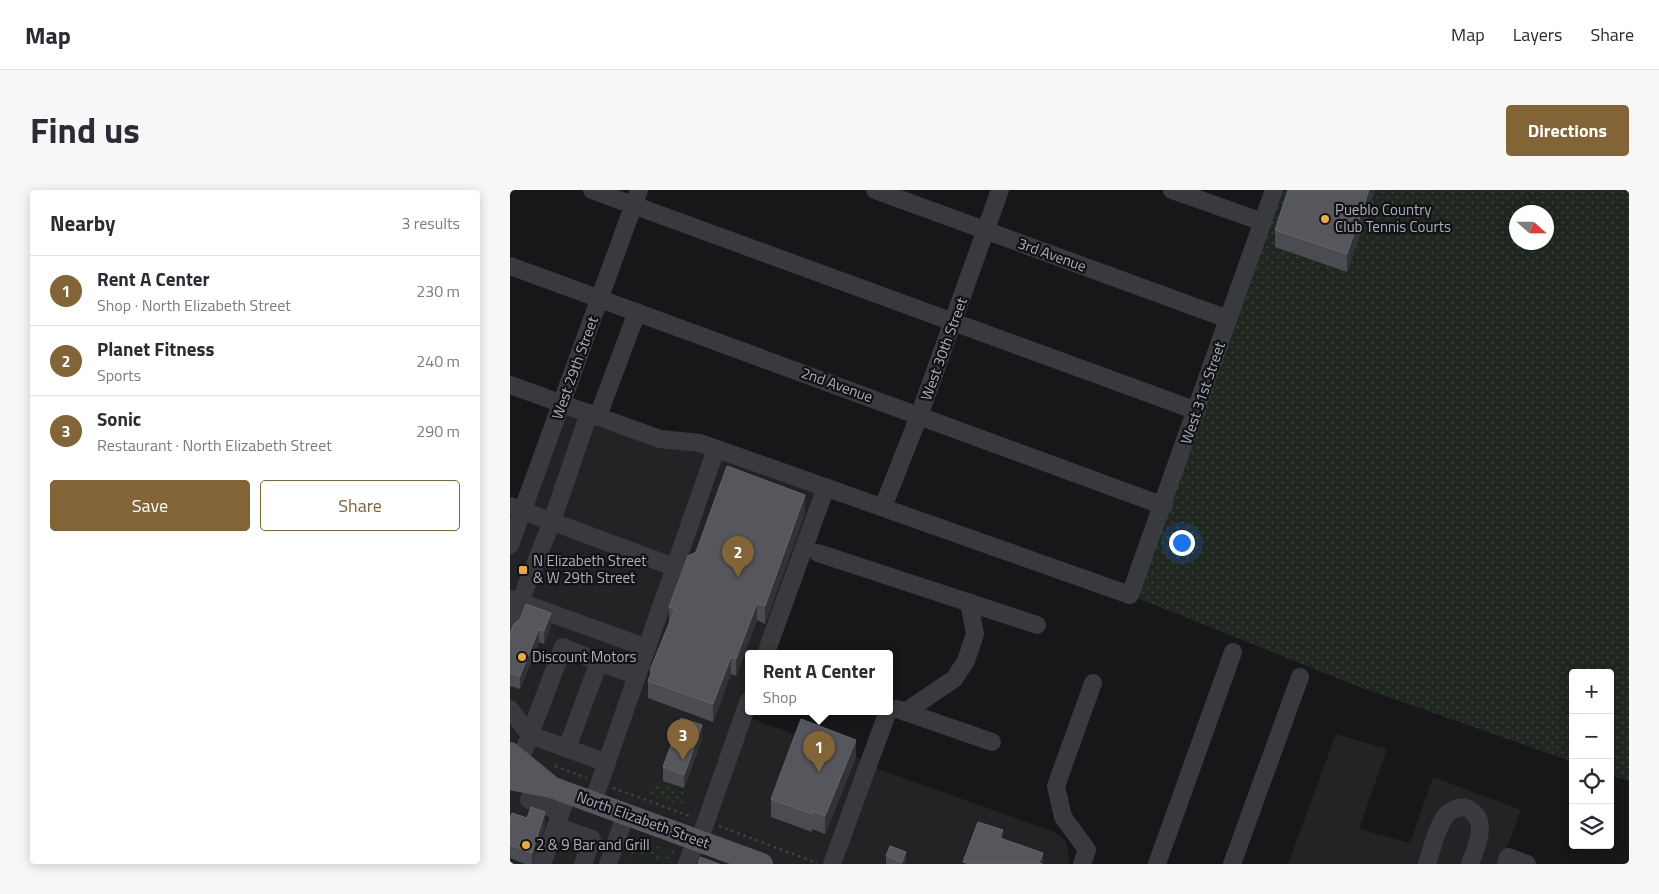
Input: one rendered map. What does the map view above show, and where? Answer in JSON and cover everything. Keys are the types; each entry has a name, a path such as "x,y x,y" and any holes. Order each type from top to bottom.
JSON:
{"main road":[{"path":"512,764 553,795"},
{"path":"510,790 553,795"},
{"name":"North Elizabeth Street","path":"553,795 596,792 626,814 700,834 762,864"}],"street":[{"path":"592,190 636,197 954,322 1196,411"},
{"name":"3rd Avenue","path":"875,190 1228,318"},
{"name":"West 30th Street","path":"883,507 920,416 1000,190"},
{"path":"1172,190 1263,222"},
{"name":"West 31st Street","path":"883,507 1130,595 1164,506 1274,190"},
{"name":"West 29th Street","path":"510,545 516,508 562,403 636,197"},
{"name":"2nd Avenue","path":"510,266 1164,506"},
{"path":"510,628 515,601 552,521 637,312"},
{"path":"510,385 660,439 700,443 883,507"},
{"path":"596,792 716,449"},
{"path":"767,650 826,487"},
{"path":"516,508 674,567"},
{"path":"818,552 1037,625"},
{"path":"515,601 647,648"},
{"path":"893,708 954,678 966,661 975,634 969,602"},
{"path":"512,764 530,734 562,647 638,676"},
{"path":"1157,864 1233,652"},
{"path":"567,748 599,662"},
{"path":"1232,864 1300,677"},
{"path":"1082,864 1087,850 1063,817 1056,786 1093,683"},
{"path":"893,708 992,742"},
{"path":"510,709 530,734 607,762"},
{"path":"687,864 700,834 745,711"},
{"path":"832,864 889,715"},
{"path":"553,795 592,839 614,847"},
{"path":"542,864 553,795"},
{"path":"1427,864 1447,814 1456,808 1466,808 1477,816 1481,828 1470,864"},
{"path":"608,864 626,814"},
{"path":"584,864 592,839"},
{"path":"1506,864 1508,857 1527,864"}],"path":[{"path":"553,795 596,792 700,834 821,864"}],"shaded area":[{"path":"1284,190 1629,190 1629,781 1614,776 1614,669 1569,669 1569,761 1354,685 1130,595 1228,319"},
{"path":"562,403 830,488 771,650 745,650 745,715 856,757 878,769 1054,832 1066,841 1070,864 510,864 510,545"},
{"path":"1336,734 1387,749 1359,829 1410,843 1433,777 1521,810 1501,864 1288,864"},
{"path":"654,781 685,793 682,806 648,794"},
{"path":"644,840 676,851 677,857 641,844"},
{"path":"635,845 676,860 669,864 647,856 645,858 635,855 631,864 625,864"}],"building":[{"name":"Pueblo Country Club Tennis Courts","path":"1288,190 1369,190 1347,254 1275,230"},
{"path":"727,466 805,495 765,606 757,603 736,659 731,657 713,704 648,681 652,671 650,670 675,609 669,607 688,556 696,552"},
{"name":"Discount Motors","path":"526,604 551,613 544,631 539,629 520,676 510,673 510,634 514,624 520,619"},
{"path":"681,718 702,725 684,775 663,767"},
{"path":"801,719 856,740 825,816 812,811 812,814 771,799"},
{"path":"531,807 545,812 532,853 510,845 510,818 512,813 527,818"},
{"path":"978,822 1003,830 1000,838 1043,853 1039,863 1042,864 969,864 963,862"},
{"path":"890,846 906,852 902,862 886,856"},
{"path":"700,857 719,864 698,864"}],"place":[{"name":"Pueblo Country Club Tennis Courts","path":"1325,219"},
{"name":"N Elizabeth Street & W 29th Street","path":"523,570"},
{"name":"Planet Fitness","path":"738,577"},
{"name":"Discount Motors","path":"522,657"},
{"name":"Sonic","path":"683,760"},
{"name":"Rent A Center","path":"819,772"},
{"name":"2 & 9 Bar and Grill","path":"526,845"}]}
